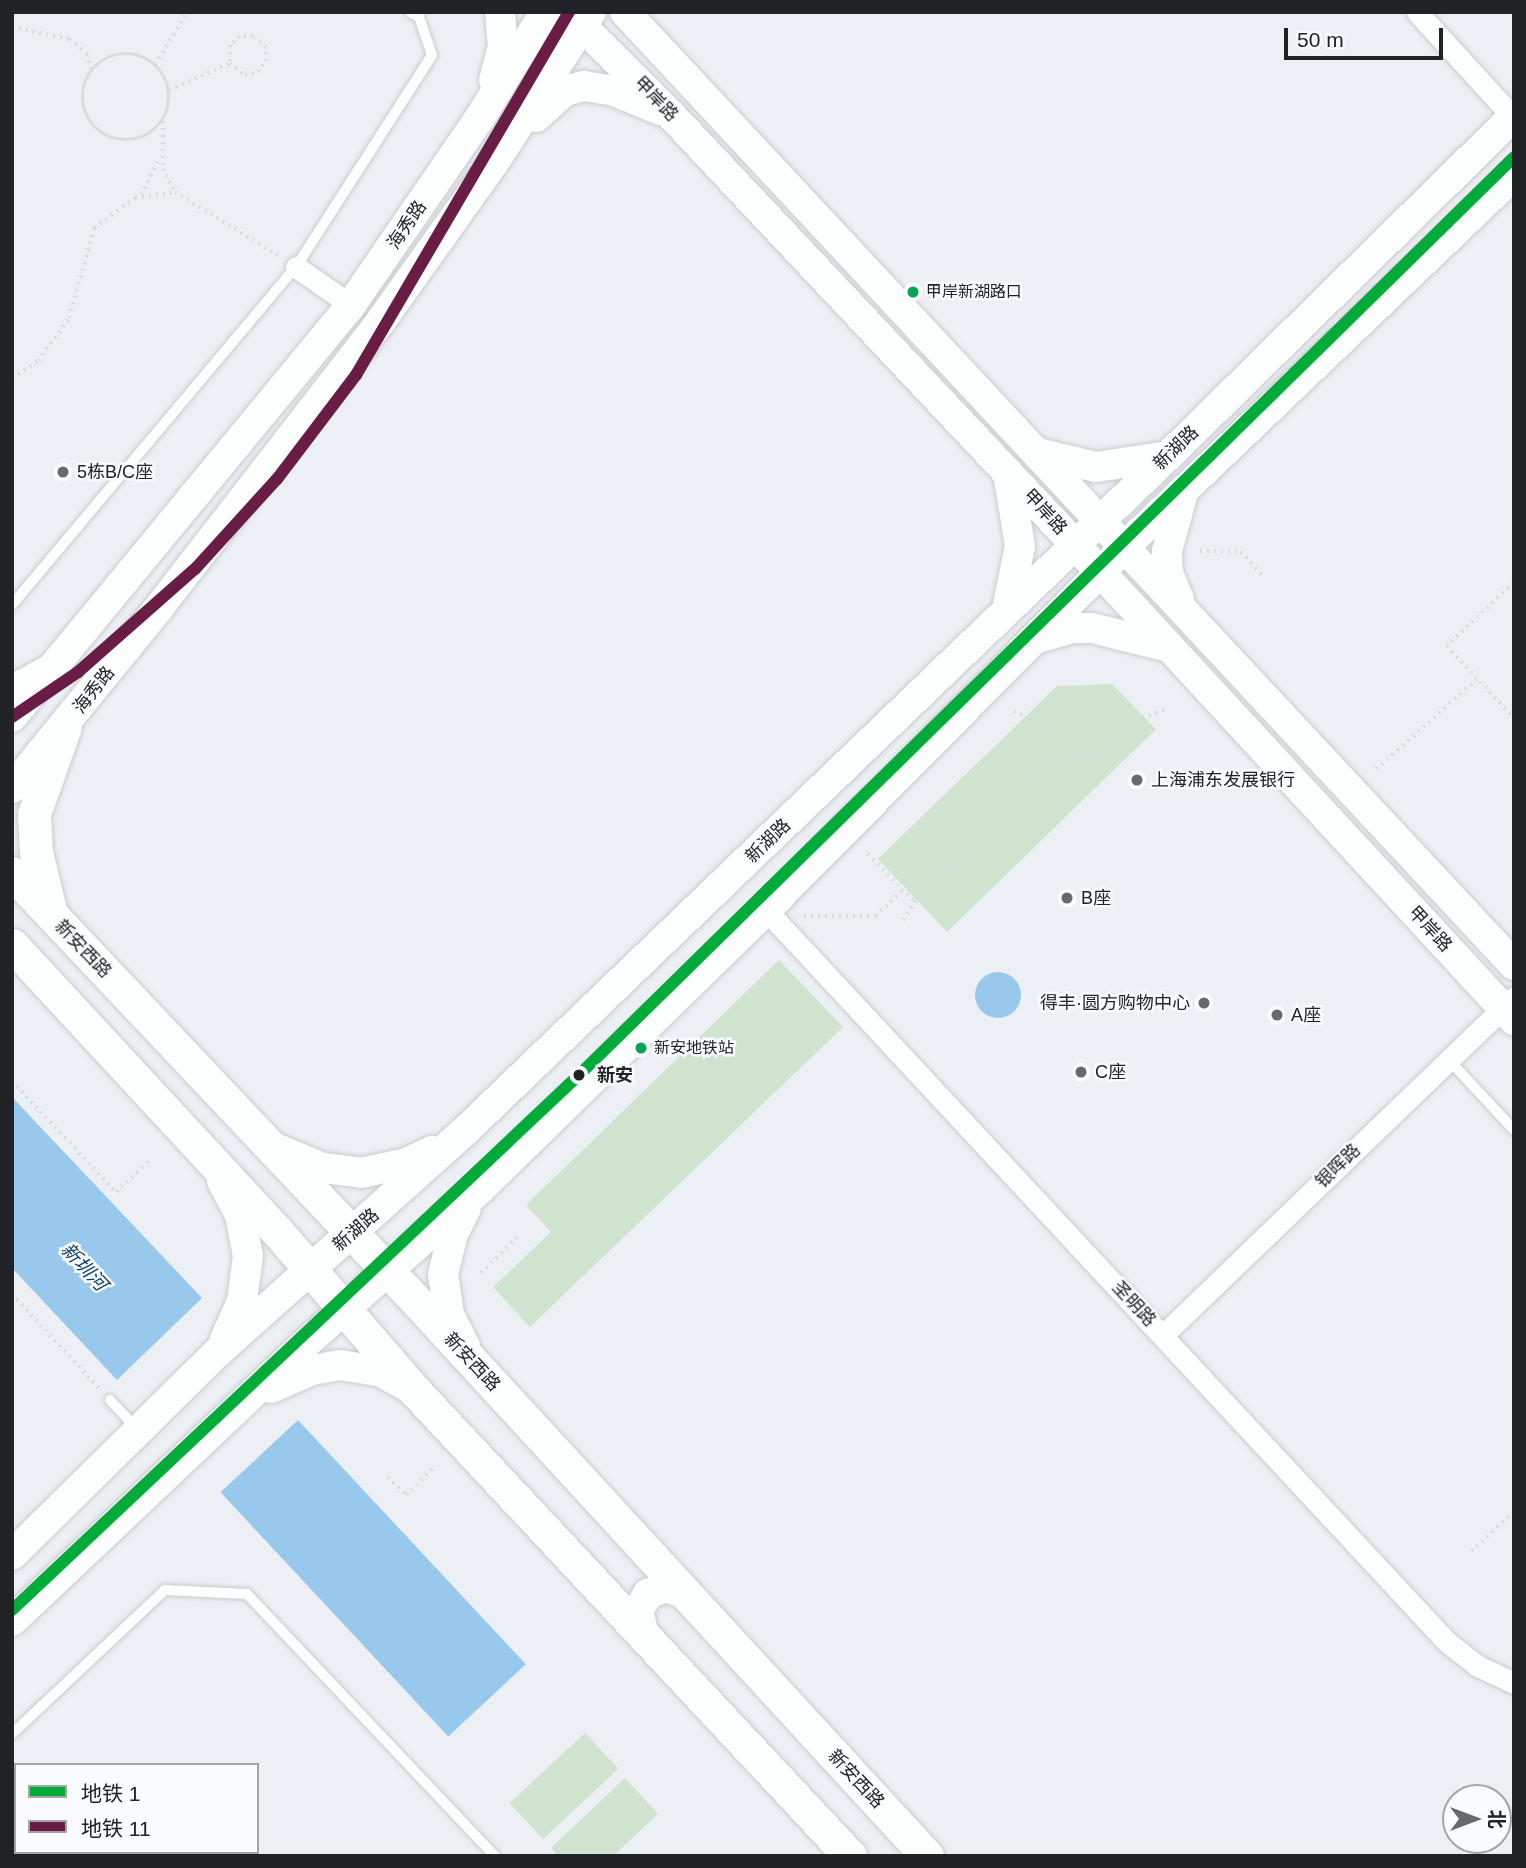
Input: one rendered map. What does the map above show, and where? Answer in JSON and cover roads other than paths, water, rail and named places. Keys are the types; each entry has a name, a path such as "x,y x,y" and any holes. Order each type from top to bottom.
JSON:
{"main road":[{"path":"479,119 503,47 500,12"},
{"name":"海秀路","path":"12,717 351,305 479,119 545,12"},
{"name":"甲岸路","path":"625,12 699,87 1514,965"},
{"path":"654,12 699,87"},
{"name":"海秀路","path":"12,788 65,727 378,325 495,160 581,17"},
{"name":"甲岸路","path":"581,17 1510,1009"},
{"path":"495,160 553,100 575,88 614,91 671,114"},
{"name":"新湖路","path":"12,1555 219,1351 466,1131 1102,520 1513,117"},
{"name":"新湖路","path":"12,1621 248,1399 480,1189 766,910 1030,640 1514,174"},
{"path":"1292,334 1286,351 1291,362 1301,368 1317,362"},
{"path":"908,367 922,371 934,366 939,350 933,338"},
{"path":"1041,454 1096,467 1168,456"},
{"path":"1005,612 1015,588 1020,546 1008,472"},
{"path":"1186,611 1168,573 1167,551 1176,508 1188,485"},
{"path":"1030,640 1073,628 1092,628 1170,647"},
{"path":"12,691 55,668"},
{"path":"51,916 38,869 34,814 65,727"},
{"name":"新安西路","path":"12,873 271,1146 927,1856"},
{"path":"12,945 25,966 310,1270 415,1391 850,1856"},
{"path":"271,1146 307,1164 361,1173 406,1163 466,1131"},
{"path":"209,1160 240,1214 248,1256 242,1301 219,1351"},
{"path":"480,1189 453,1234 445,1257 444,1294 458,1336 489,1381"},
{"path":"248,1399 295,1376 340,1365 379,1371 415,1391"},
{"path":"644,1635 638,1611 648,1594 666,1587 685,1593"}],"street":[{"path":"1417,12 1513,117"},
{"path":"296,267 351,305"},
{"name":"圣明路","path":"766,910 1447,1642 1478,1666 1514,1683"},
{"name":"银晖路","path":"1163,1335 1449,1060 1510,1009"}],"lane":[{"path":"12,605 296,267 432,55 419,17 410,12"},
{"path":"1449,1060 1514,1130"},
{"path":"110,1400 139,1431"},
{"path":"12,1734 165,1590 247,1594 495,1856"}],"water":[{"path":"998,972 1014,979 1021,995 1014,1011 998,1018 982,1011 975,995 982,979"},
{"name":"新圳河","path":"12,1097 202,1298 117,1380 12,1268"},
{"path":"298,1420 526,1664 448,1737 220,1492"}],"metro line":[{"name":"11","path":"12,717 78,672 195,569 277,479 356,375 569,12"},
{"name":"1","path":"12,1610 579,1075 1514,157"}],"place":[{"name":"甲岸新湖路口","path":"913,292"},
{"name":"5栋B/C座","path":"63,472"},
{"name":"上海浦东发展银行","path":"1137,780"},
{"name":"B座","path":"1067,898"},
{"name":"得丰·圆方购物中心","path":"1204,1003"},
{"name":"A座","path":"1277,1015"},
{"name":"新安地铁站","path":"641,1048"},
{"name":"C座","path":"1081,1072"},
{"name":"新安","path":"579,1075"}]}
